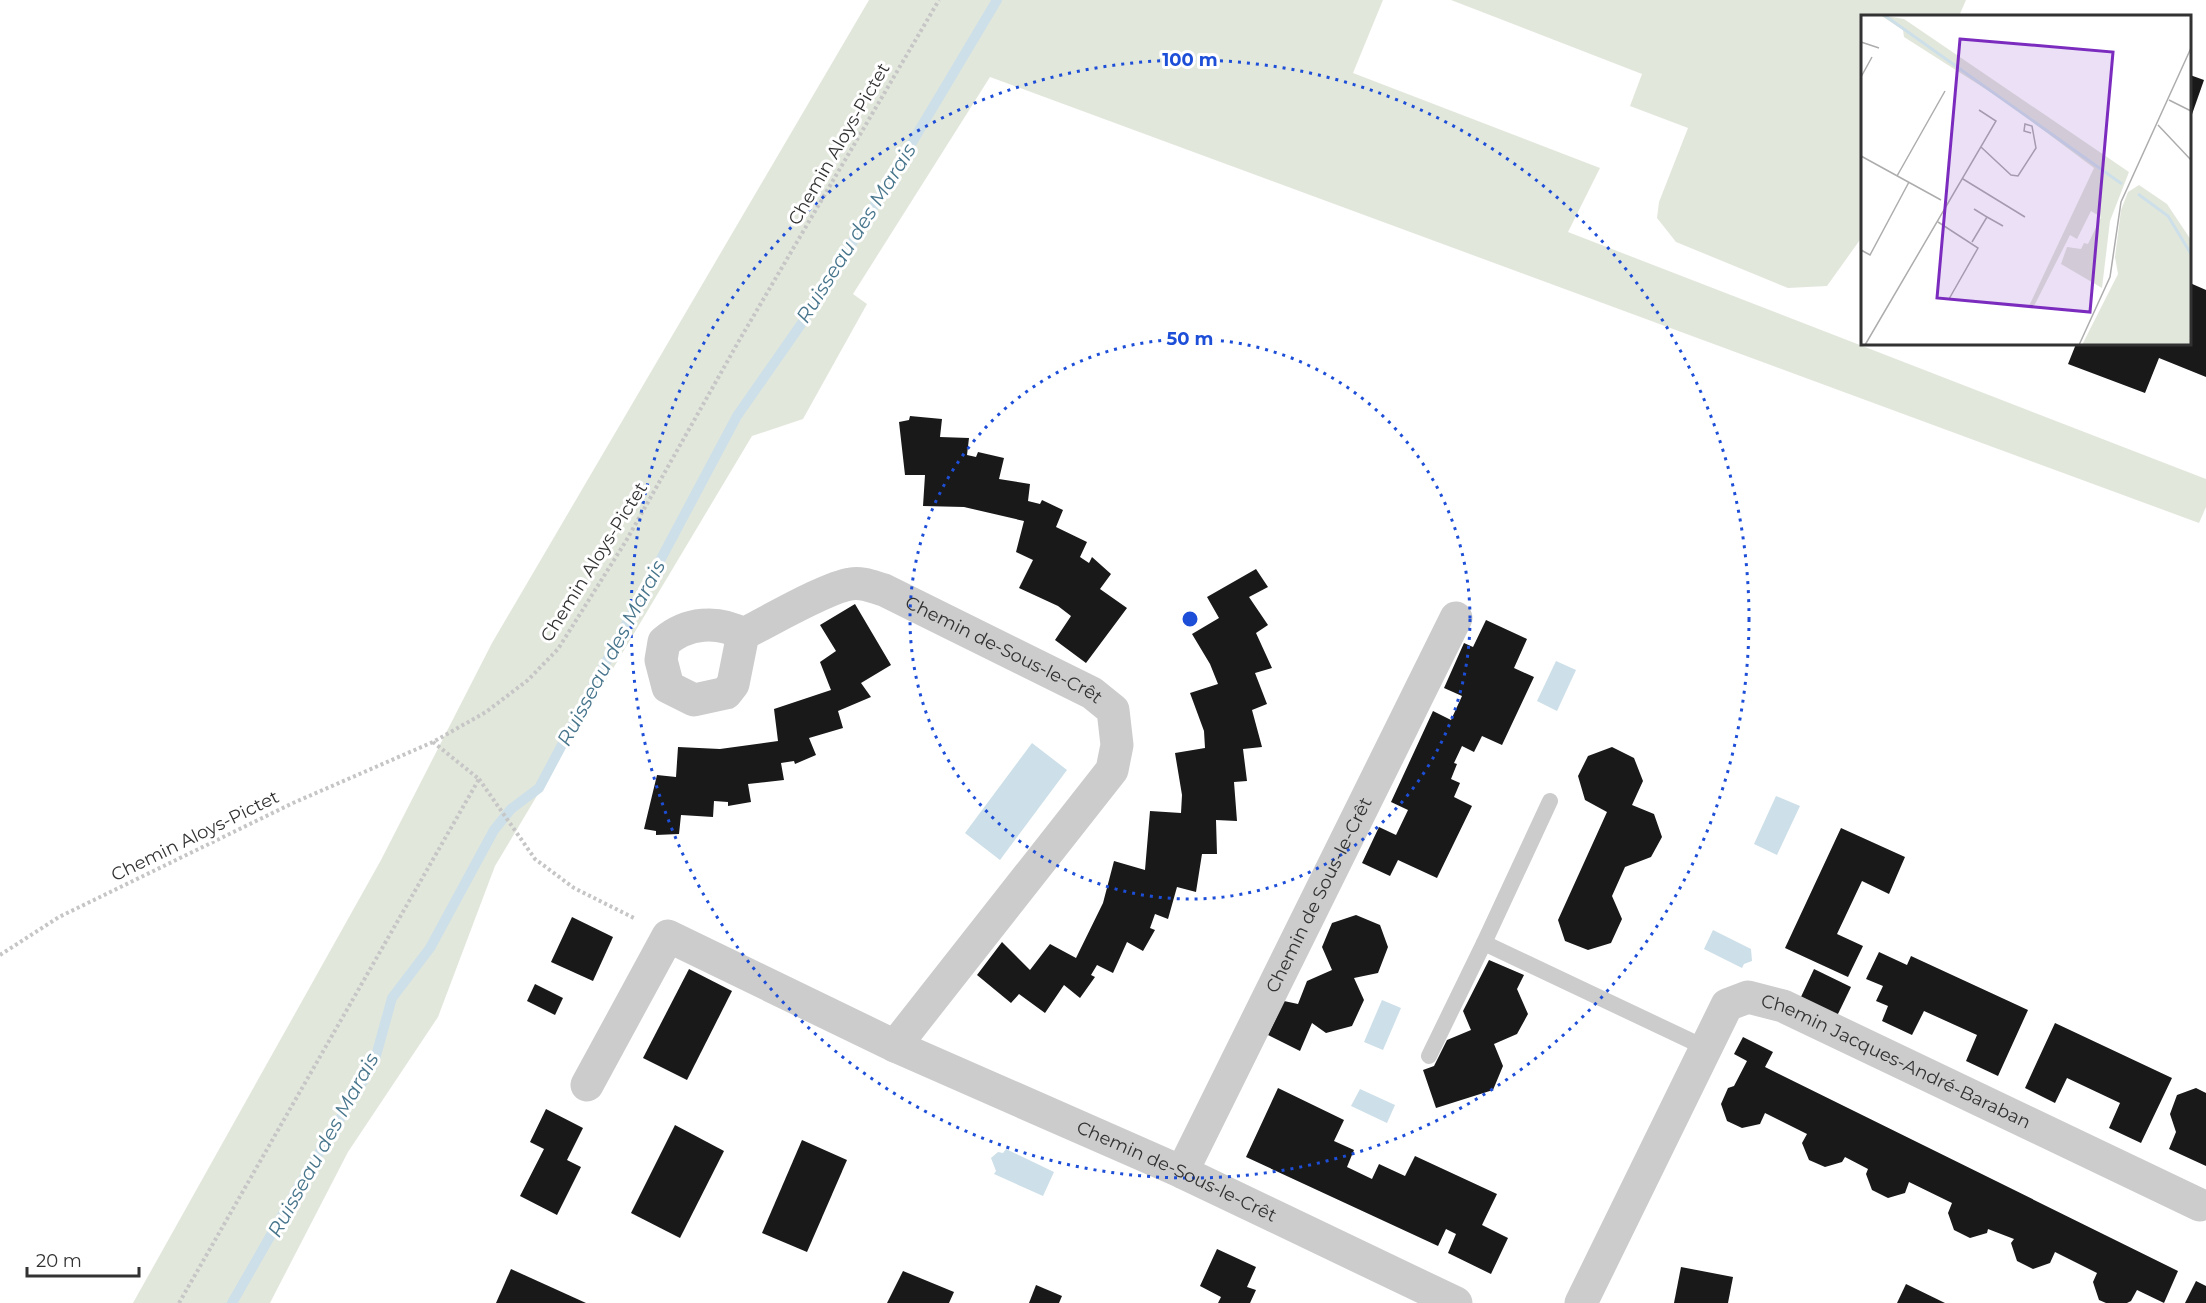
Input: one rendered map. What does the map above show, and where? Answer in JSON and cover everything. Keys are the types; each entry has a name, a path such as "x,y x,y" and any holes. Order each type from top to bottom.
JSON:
{"street":[{"name":"Chemin de-Sous-le-Crêt","path":"743,634 831,591 850,584 864,584 884,590 1092,693 1113,710 1117,745 1112,770 896,1046"},
{"name":"Chemin de Sous-le-Crêt","path":"1182,1172 1456,618"},
{"name":"Chemin de-Sous-le-Crêt","path":"668,936 896,1046 1182,1172 1456,1303"},
{"path":"587,1085 668,936"},
{"name":"Chemin Jacques-André-Baraban","path":"1581,1303 1727,1005 1749,997 1783,1006 2200,1205"}],"lane":[{"path":"1429,1056 1550,801"},
{"path":"1484,943 1706,1048"}],"path":[{"name":"Chemin Aloys-Pictet","path":"0,955 70,912 293,803 433,742 486,712 528,680 558,649 626,541 740,339 939,0"},
{"path":"433,742 479,779 535,859 574,888 668,936"},
{"path":"179,1303 479,779"}],"shaded area":[{"path":"869,0 1383,0 1353,73 1600,168 1568,232 2206,479 2206,507 2199,523 990,77 853,294 867,304 803,419 752,436 495,866 438,1017 348,1152 270,1303 133,1303 381,860 492,643"},
{"path":"1451,0 1966,0 1959,15 1861,15 1861,238 1827,286 1788,288 1676,242 1657,218 1659,202 1688,128 1630,106 1642,74"},
{"path":"1556,661 1576,670 1557,711 1537,701"},
{"path":"1032,743 1067,770 1000,860 965,833"},
{"path":"1776,796 1800,806 1777,855 1754,844"},
{"path":"1713,930 1751,949 1752,961 1744,964 1742,968 1704,949"},
{"path":"1382,1000 1401,1008 1383,1050 1364,1042"},
{"path":"1360,1089 1395,1105 1387,1123 1351,1106"},
{"path":"1006,1149 1054,1172 1043,1196 994,1174 996,1171 991,1158 998,1152 1003,1153"}],"building":[{"path":"2191,75 2204,80 2191,117"},
{"path":"2191,283 2206,290 2206,377 2159,358 2145,393 2068,364 2076,345 2191,345"},
{"path":"910,416 942,419 940,437 969,438 967,455 976,457 978,452 1004,458 999,479 1030,484 1028,501 1040,504 1042,500 1063,510 1056,527 1087,542 1080,557 1089,563 1092,557 1111,574 1100,589 1127,608 1086,663 1055,640 1071,616 1058,606 1019,588 1033,560 1016,552 1024,521 964,507 923,506 925,475 905,475 899,422 909,420"},
{"path":"1256,569 1268,587 1249,597 1268,625 1256,633 1272,668 1255,673 1267,704 1252,710 1262,747 1243,749 1247,781 1234,782 1237,821 1216,820 1217,854 1202,854 1196,892 1177,887 1168,919 1155,914 1150,928 1155,930 1143,951 1127,942 1113,973 1097,965 1091,975 1095,977 1080,998 1064,985 1045,1013 1019,994 1011,1003 977,975 1002,942 1030,970 1050,944 1076,958 1103,903 1114,861 1145,870 1150,811 1181,813 1182,795 1175,753 1205,748 1204,731 1190,693 1218,684 1210,664 1192,634 1219,618 1207,597"},
{"path":"855,604 891,665 861,683 871,697 838,711 843,728 809,738 816,755 795,764 794,761 781,763 784,780 748,784 751,802 728,806 728,802 714,801 713,817 681,815 679,834 656,835 656,831 644,829 657,775 676,777 678,747 720,749 778,741 774,709 831,690 820,662 836,651 820,625"},
{"path":"1486,620 1527,639 1514,668 1534,677 1502,745 1482,736 1474,752 1462,746 1454,763 1457,764 1451,779 1460,783 1454,797 1472,806 1437,878 1398,860 1390,876 1362,863 1379,827 1396,835 1408,810 1391,802 1433,711 1451,720 1462,696 1444,688 1464,643 1473,647"},
{"path":"1612,747 1634,758 1643,781 1632,805 1654,814 1662,837 1651,857 1625,867 1612,896 1622,919 1611,943 1588,950 1565,941 1558,920 1607,812 1585,800 1578,776 1588,756"},
{"path":"1841,828 1905,857 1889,894 1862,881 1837,934 1863,946 1848,977 1785,948"},
{"path":"1356,915 1380,925 1388,947 1378,973 1354,978 1364,1000 1352,1026 1326,1033 1312,1023 1300,1051 1268,1035 1284,1001 1298,1004 1307,981 1332,970 1322,947 1332,923"},
{"path":"572,917 613,937 593,981 551,962"},
{"path":"1879,952 1907,965 1911,956 2028,1010 1998,1076 1966,1061 1977,1035 1924,1011 1912,1035 1882,1021 1888,1006 1876,1001 1883,986 1866,979"},
{"path":"1489,960 1524,975 1517,989 1528,1014 1517,1034 1494,1044 1503,1066 1493,1090 1436,1108 1423,1070 1434,1066 1447,1040 1471,1030 1463,1011"},
{"path":"689,969 732,991 687,1080 643,1058"},
{"path":"1814,969 1851,987 1837,1016 1800,999"},
{"path":"535,984 563,998 555,1015 527,1001"},
{"path":"2055,1023 2172,1078 2141,1143 2109,1128 2120,1103 2067,1078 2055,1103 2025,1088"},
{"path":"1743,1037 1773,1052 1765,1067 2178,1271 2164,1303 2137,1290 2131,1301 2127,1303 2106,1303 2099,1300 2093,1282 2097,1273 2055,1252 2050,1263 2033,1269 2017,1261 2011,1243 2014,1239 1988,1229 1987,1233 1970,1238 1954,1230 1948,1213 1952,1203 1909,1182 1905,1193 1888,1198 1872,1190 1866,1174 1868,1169 1845,1157 1842,1162 1825,1167 1809,1160 1802,1143 1807,1134 1765,1113 1760,1124 1742,1128 1727,1121 1721,1104 1728,1088 1734,1086 1747,1061 1734,1054"},
{"path":"1278,1088 1344,1120 1334,1141 1354,1150 1347,1167 1372,1179 1379,1164 1405,1176 1415,1156 1497,1194 1482,1225 1508,1238 1491,1274 1448,1253 1456,1234 1446,1229 1438,1246 1246,1157"},
{"path":"2196,1088 2206,1093 2206,1166 2169,1149 2176,1132 2170,1114 2177,1095"},
{"path":"546,1109 583,1128 567,1160 581,1167 557,1215 520,1196 544,1149 530,1142"},
{"path":"675,1125 724,1151 680,1238 631,1213"},
{"path":"802,1140 847,1160 807,1252 762,1233"},
{"path":"1217,1249 1256,1267 1247,1287 1256,1290 1250,1303 1218,1303 1221,1297 1200,1286"},
{"path":"1681,1267 1733,1277 1728,1303 1674,1303"},
{"path":"511,1269 586,1303 496,1303"},
{"path":"903,1271 954,1292 949,1303 887,1303"},
{"path":"2196,1281 2206,1286 2206,1303 2185,1303"},
{"path":"1906,1284 1945,1303 1897,1303"},
{"path":"1036,1285 1062,1296 1059,1303 1029,1303"}],"waterway":[{"name":"Ruisseau des Marais","path":"232,1303 299,1186 374,1063 392,998 430,948 494,830 511,809 539,788 737,416 818,300 997,0"}]}
